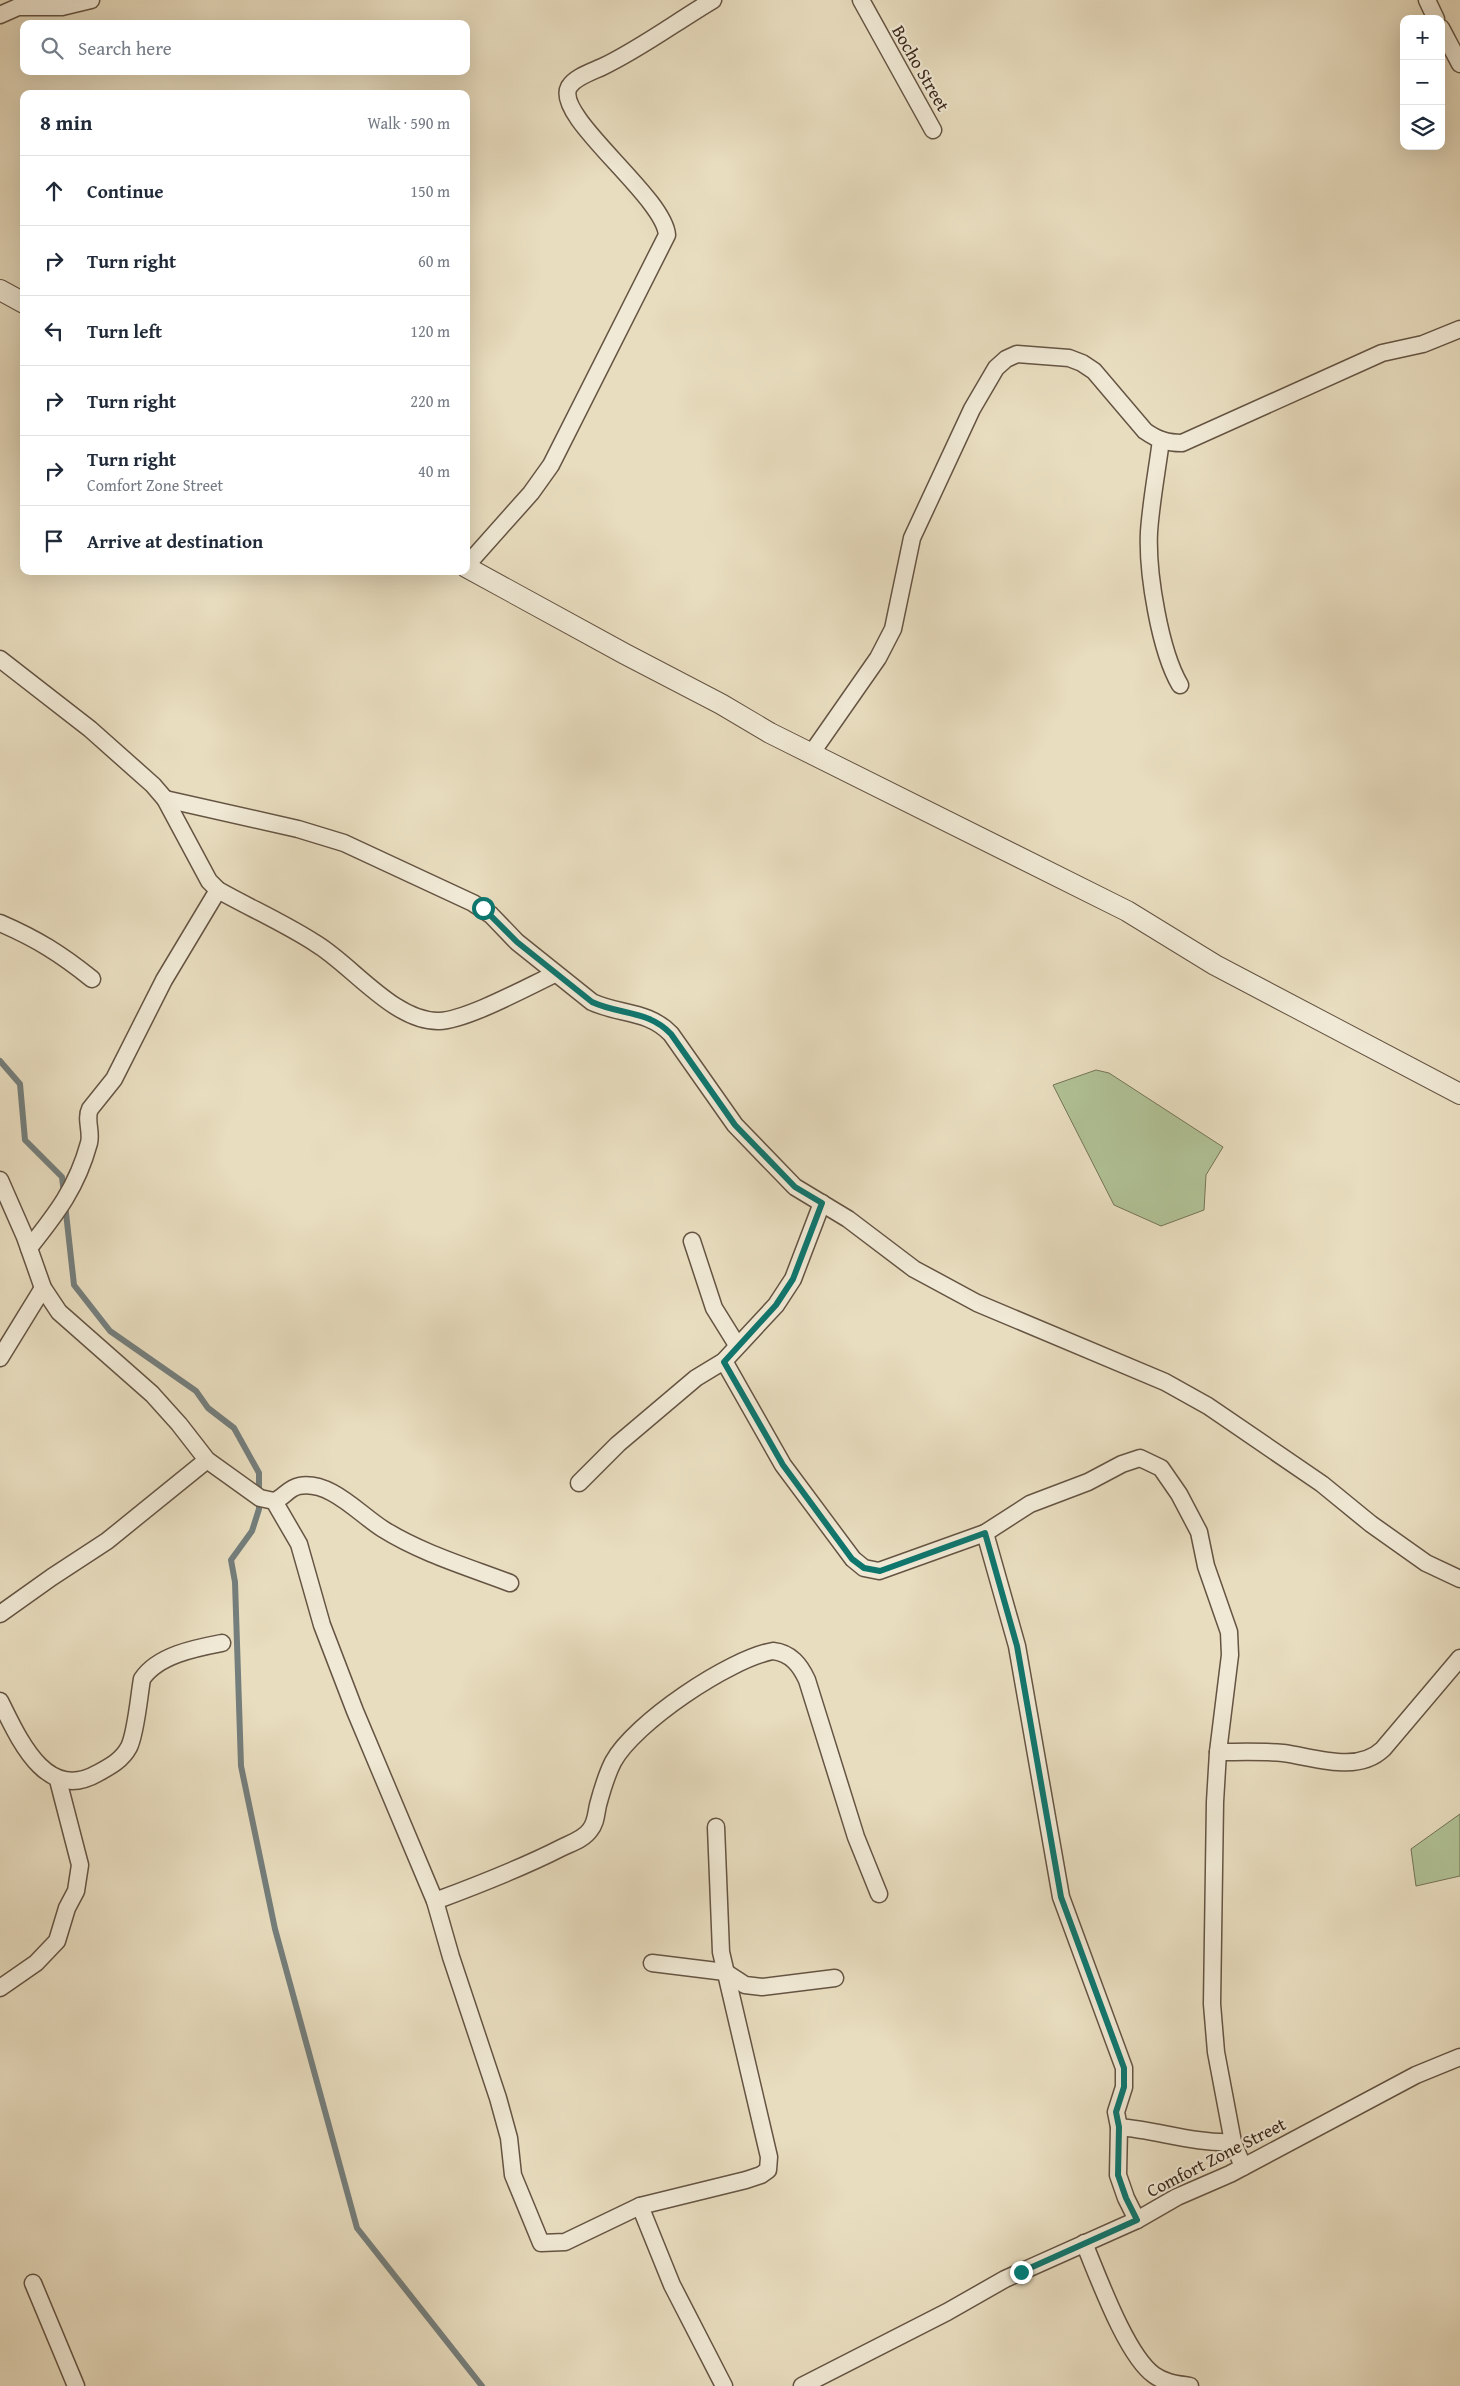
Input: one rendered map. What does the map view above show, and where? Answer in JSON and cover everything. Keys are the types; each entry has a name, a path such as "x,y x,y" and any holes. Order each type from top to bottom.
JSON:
{"street":[{"path":"0,14 18,7 62,7 91,0"},
{"path":"470,562 531,493 551,465 667,235 666,226 653,204 587,130 570,106 567,96 569,87 577,79 633,50 713,0"},
{"name":"Bocho Street","path":"861,0 933,130"},
{"path":"1426,0 1434,15"},
{"path":"1445,36 1460,64"},
{"path":"0,290 20,301"},
{"path":"811,754 878,658 894,629 912,538 972,409 996,368 1006,359 1017,354 1070,358 1082,363 1094,371 1146,431 1168,443 1188,441 1382,353 1422,344 1460,329"},
{"path":"1161,440 1149,533 1151,578 1166,656 1180,686"},
{"path":"470,568 811,754 1127,911 1215,965 1460,1094"},
{"path":"0,659 90,729 153,784 165,799 209,881 218,890 315,942 389,1002 407,1012 437,1021 462,1016 555,974"},
{"path":"165,799 289,827 344,843 483,908 517,942 592,1002 606,1008 650,1017 662,1025 671,1034 735,1125 795,1187 848,1220 914,1269 978,1303 1165,1382 1208,1406 1322,1484 1372,1524 1426,1563 1460,1579"},
{"path":"29,1248 65,1201 81,1170 90,1137 87,1114 114,1079 164,980 218,890"},
{"path":"0,923 34,937 62,955 92,979"},
{"path":"0,1180 29,1248 43,1288 59,1312 152,1394 208,1460 260,1498 274,1501 282,1499 289,1490 299,1486 322,1488 384,1530 426,1550 510,1583"},
{"path":"579,1483 618,1444 696,1378 724,1362 736,1345 776,1305 793,1279 822,1203"},
{"path":"692,1241 714,1308 736,1345"},
{"path":"0,1358 43,1288"},
{"path":"724,1362 783,1465 852,1559 864,1568 880,1571 985,1533 1030,1504 1088,1482 1122,1464 1140,1458 1161,1468 1179,1494 1198,1532 1206,1566 1229,1632 1230,1655 1218,1752 1213,1878 1212,2004 1216,2052 1233,2142 1243,2167"},
{"path":"0,1614 52,1576 107,1541 208,1460"},
{"path":"274,1501 299,1544 322,1625 355,1711 435,1901 451,1957 498,2098 509,2138 513,2175 539,2241 548,2244 565,2242 640,2206 746,2180 761,2175 768,2170 769,2157 720,1952 716,1827"},
{"path":"985,1533 1017,1646 1061,1897 1124,2068 1124,2087 1116,2112 1119,2127 1118,2175 1126,2198 1137,2220"},
{"path":"0,1701 24,1746 42,1769 58,1780 67,1782 92,1777 123,1757 130,1744 142,1679 152,1668 197,1648 222,1643"},
{"path":"435,1901 511,1873 584,1836 594,1824 602,1790 614,1762 623,1747 645,1724 682,1696 728,1670 773,1652 779,1652 796,1661 808,1680 856,1837 879,1894"},
{"path":"1218,1752 1282,1753 1338,1762 1369,1758 1384,1749 1460,1658"},
{"path":"0,1988 36,1964 57,1941 67,1908 76,1891 80,1865 58,1780"},
{"path":"652,1963 725,1972 744,1985 762,1987 835,1978"},
{"name":"Comfort Zone Street","path":"802,2386 947,2312 1005,2279 1137,2220 1176,2197 1243,2167 1416,2075 1460,2057"},
{"path":"1119,2127 1146,2129 1211,2142 1233,2142"},
{"path":"640,2206 672,2285 724,2386"},
{"path":"1084,2243 1126,2338 1146,2368 1163,2380 1190,2386"},
{"path":"33,2283 76,2386"}],"green space":[{"path":"1096,1070 1109,1073 1223,1147 1206,1175 1204,1210 1161,1226 1114,1205 1053,1085"},
{"path":"1460,1814 1460,1876 1416,1886 1411,1849"}],"waterway":[{"path":"0,1061 20,1084 25,1140 62,1177 64,1194"},
{"path":"65,1204 74,1285 110,1331 196,1391 208,1408 234,1428 259,1473 259,1509 252,1531 231,1560 235,1582 241,1766 275,1929 357,2228 482,2386"}],"route":[{"path":"483,908 517,942 562,980 592,1002 606,1008 650,1017 662,1025 671,1034 735,1125 795,1187 822,1203 806,1248 795,1269 793,1279 776,1305 736,1345 724,1362 783,1465 852,1559 864,1568 880,1571 985,1533 1003,1591 1017,1646 1049,1839 1061,1897 1120,2052 1124,2068 1124,2087 1116,2112 1119,2127 1118,2175 1126,2198 1137,2220 1021,2272"}]}
